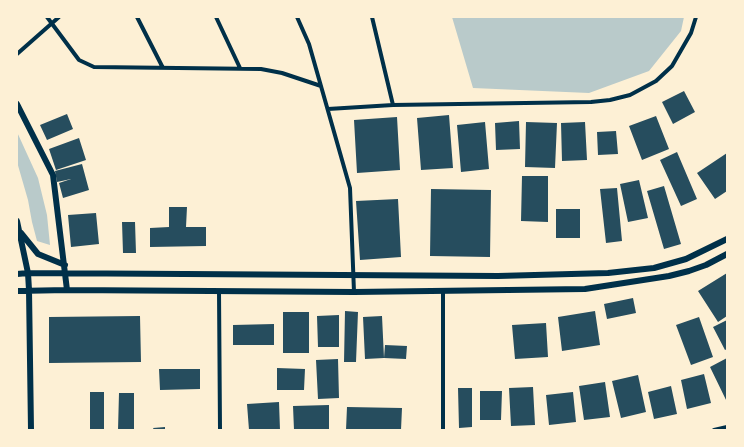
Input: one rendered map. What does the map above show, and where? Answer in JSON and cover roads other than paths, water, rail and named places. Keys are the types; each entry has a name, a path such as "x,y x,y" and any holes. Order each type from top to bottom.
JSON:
{"street":[{"path":"47,17 79,60 94,67 261,69 282,73 321,86"},
{"path":"17,54 59,17"},
{"path":"137,17 163,68"},
{"path":"216,17 240,68"},
{"path":"297,17 308,44 328,108 350,188 354,292"},
{"path":"372,17 393,105"},
{"path":"328,108 393,105 591,102 610,100 630,95 656,81 672,66 682,51 696,17"},
{"path":"17,104 53,175 67,290"},
{"path":"17,221 28,273 31,430"},
{"path":"20,232 38,254 65,265"},
{"path":"17,274 552,275 608,273 654,268 686,259 727,239"},
{"path":"17,291 443,292 585,289 669,276 706,265 727,254"},
{"path":"219,291 220,430"},
{"path":"443,292 443,430"},
{"path":"714,430 727,427"}]}
